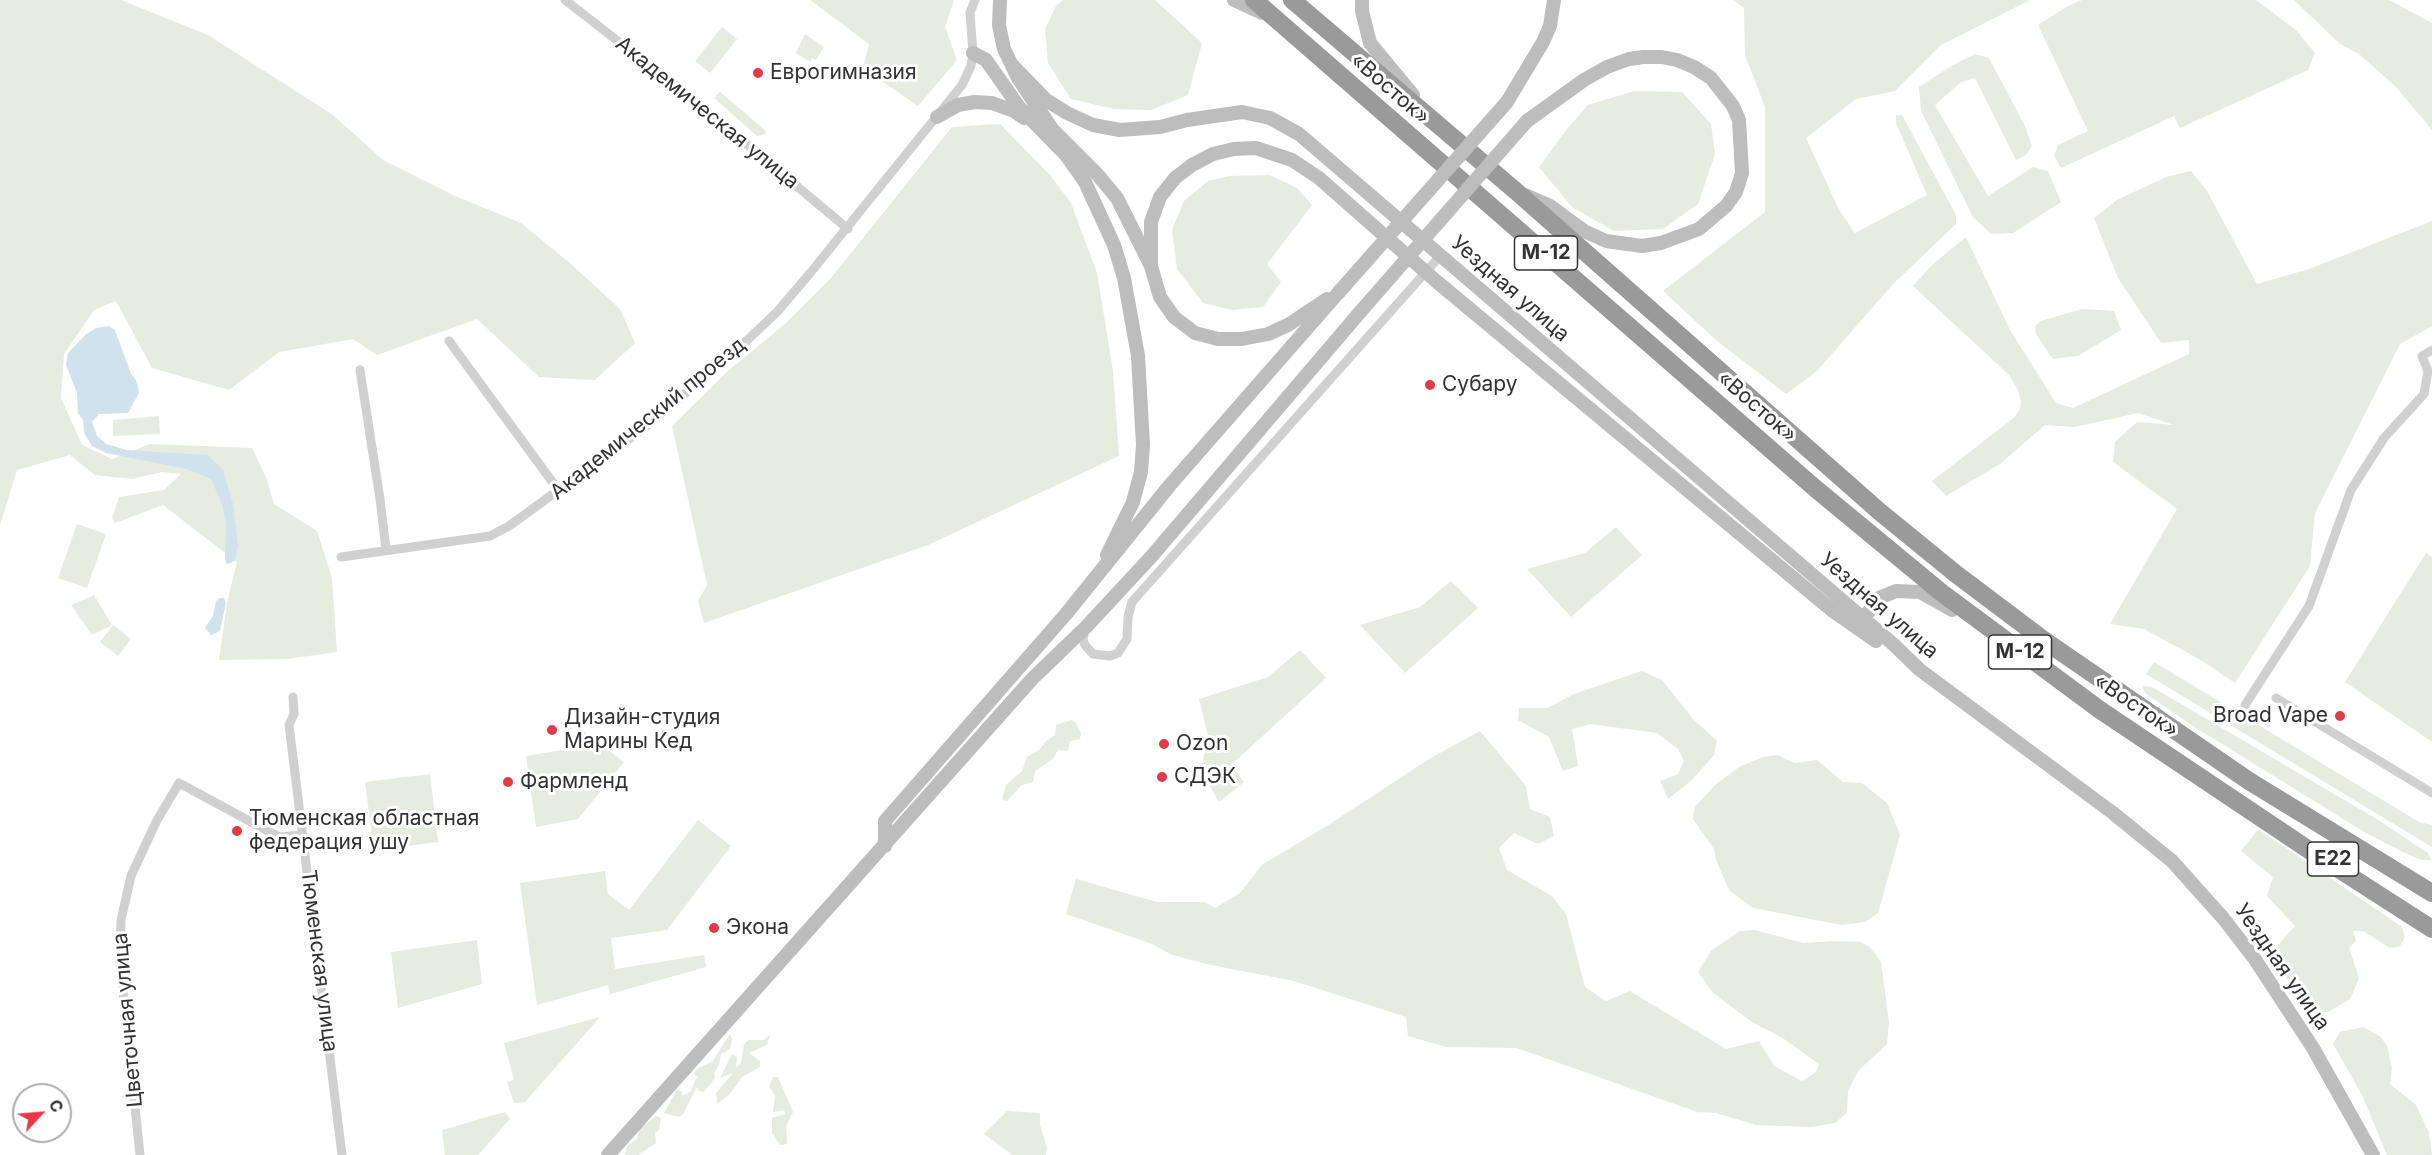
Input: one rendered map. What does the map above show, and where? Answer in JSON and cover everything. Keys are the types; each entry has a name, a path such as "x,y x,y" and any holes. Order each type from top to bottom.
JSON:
{"highway":[{"name":"«Восток»","path":"1254,0 1816,489 1942,593 2100,710 2235,799"},
{"name":"«Восток»","path":"1292,0 1518,193 1919,545 2045,641 2249,781"},
{"path":"2249,781 2432,884"},
{"path":"2249,781 2432,893"},
{"path":"2235,799 2309,850 2432,929"},
{"name":"E22","path":"2235,799 2432,919"}],"street":[{"name":"Академическая улица","path":"565,0 708,112 848,229"},
{"path":"975,0 970,13 973,53 986,60 1034,124 1066,155 1085,182 1101,215 1124,278 1138,356 1143,446 1141,472 1133,502 1097,576"},
{"path":"1000,0 999,25 1004,49 1012,65 1039,111 1068,147 1097,174 1117,198 1151,266 1160,297 1174,317 1195,333 1218,339 1242,339 1288,326 1339,292"},
{"path":"1234,0 1275,18"},
{"path":"1362,0 1362,11 1370,43 1430,118"},
{"path":"885,846 885,821 1097,576 1170,485 1507,102 1544,42 1550,26 1554,0"},
{"name":"Академический проезд","path":"341,557 490,536 509,526 643,429 738,350 777,312 848,229 962,85 971,66 973,53"},
{"path":"608,1155 1032,679 1086,627 1151,557 1527,121 1607,67 1629,59 1643,57 1677,60 1711,78 1733,106 1739,120 1742,173 1736,192 1726,206 1700,229 1671,240 1642,246 1606,241 1584,231 1533,197 1518,193"},
{"name":"Уездная улица","path":"1012,65 1046,100 1093,125 1120,130 1160,127 1187,120 1242,112 1270,118 1299,135 1860,623 2114,813 2172,861 2223,918 2254,958 2313,1048 2373,1155"},
{"path":"937,117 958,105 975,102 992,103 1014,111 1068,147"},
{"name":"Уездная улица","path":"1151,266 1151,222 1160,197 1175,178 1192,165 1213,154 1234,149 1256,148 1292,160 1319,178 1426,272 1824,603 1860,623"},
{"path":"1086,627 1083,640 1093,654 1102,656 1118,653 1127,639 1128,617 1132,602 1440,256"},
{"path":"449,341 559,491"},
{"path":"2245,705 2309,606 2350,490 2384,438 2424,394 2428,371 2422,356 2432,350"},
{"path":"360,370 386,550"},
{"path":"1860,623 1879,598 1896,591 1920,592 1935,599 1982,631 2013,646"},
{"path":"1056,656 1073,648 1087,648"},
{"name":"Тюменская улица","path":"293,698 294,714 289,725 342,1155"},
{"path":"2276,698 2432,793"},
{"name":"Цветочная улица","path":"140,1155 120,962 121,920 131,876 156,822 179,783 279,837 303,835"}],"shaded area":[{"path":"0,0 121,0 208,35 333,115 383,160 453,195 521,223 571,264 620,309 635,343 595,380 539,377 477,319 377,355 353,339 279,352 229,390 152,368 116,301 94,310 64,354 61,398 82,445 112,459 150,444 252,448 267,480 274,504 317,531 332,578 337,652 287,659 219,660 227,603 237,562 163,505 115,523 112,518 119,497 164,490 181,474 162,472 132,479 95,475 70,455 17,470 0,525"},
{"path":"810,0 954,0 945,27 957,60 918,106 863,68 869,44"},
{"path":"1063,0 1155,0 1202,43 1188,95 1151,110 1114,109 1071,99 1048,63 1045,29 1056,6"},
{"path":"1733,0 2030,0 1941,45 1895,91 1856,99 1806,138 1839,210 1855,233 1927,195 1896,123 1896,115 1902,115 1956,215 1956,224 1893,284 1817,371 1786,394 1716,340 1663,291 1765,212 1765,107 1745,55 1744,8"},
{"path":"2082,0 2256,0 2296,30 2315,53 2308,70 2180,128 2174,116 2061,168 2054,156 2058,145 2088,131 2038,25"},
{"path":"2294,0 2389,0 2432,23 2432,130 2396,87 2359,54 2340,44"},
{"path":"722,27 737,39 710,73 695,61"},
{"path":"805,34 824,47 816,60 812,58 810,62 796,53"},
{"path":"1975,54 1989,58 2024,124 2032,146 2026,155 2016,160 1975,78 1961,82 1935,105 1988,196 2033,167 2048,171 2061,202 2013,233 1991,234 1973,217 1921,111 1919,87"},
{"path":"1634,91 1682,92 1711,124 1715,154 1698,204 1663,229 1614,231 1572,207 1539,167 1588,105"},
{"path":"720,92 765,130 766,134 757,136 714,98"},
{"path":"1000,124 1050,175 1071,203 1097,273 1113,371 1119,456 928,545 704,623 698,601 707,585 672,426 728,371 786,323 831,278 952,127"},
{"path":"2191,171 2207,191 2257,284 2309,269 2432,221 2432,326 2400,344 2315,513 2310,566 2235,683 2199,659 2144,629 2110,624 2177,509 2113,462 2115,442 2137,422 2174,425 2138,413 2075,427 2045,425 2000,464 1946,496 1932,481 2015,417 2020,409 2021,401 2018,390 2009,375 1913,286 1933,264 1966,237 2010,330 2056,403 2073,408 2189,354 2189,340 2161,343 2118,278 2094,218 2117,200 2166,177"},
{"path":"1270,175 1297,188 1312,205 1267,264 1281,282 1263,307 1232,310 1203,303 1177,269 1172,230 1184,201 1208,181 1229,176"},
{"path":"2082,309 2114,311 2121,330 2078,356 2053,359 2036,334 2035,326 2041,321"},
{"path":"159,416 160,434 113,436 113,420"},
{"path":"77,524 106,534 87,588 58,578"},
{"path":"1616,527 1642,555 1571,617 1527,569 1585,553"},
{"path":"2426,553 2432,557 2432,742 2345,682"},
{"path":"1451,581 1478,608 1405,673 1360,625 1420,607"},
{"path":"94,595 112,625 92,635 71,605"},
{"path":"113,625 131,639 118,656 100,642"},
{"path":"1300,650 1326,678 1231,765 1244,782 1219,802 1201,770 1208,736 1199,699 1268,677"},
{"path":"2154,662 2419,822 2432,825 2432,847 2146,674"},
{"path":"1642,671 1662,680 1693,719 1717,741 1714,755 1692,780 1668,799 1660,781 1678,774 1684,761 1678,749 1657,733 1590,724 1572,729 1578,766 1563,771 1549,737 1518,720 1519,708 1547,708 1574,694"},
{"path":"2142,686 2152,687 2375,818 2428,853 2431,860 2422,860 2409,855 2366,833 2193,726 2145,693"},
{"path":"1072,720 1081,733 1080,739 1070,741 1068,751 1058,750 1053,759 1035,771 1033,782 1022,785 1007,801 1002,799 1006,785 1022,771 1027,757 1055,735 1056,725"},
{"path":"1480,731 1526,786 1530,809 1550,817 1554,836 1538,844 1514,833 1499,848 1507,870 1552,896 1566,914 1585,987 1606,1001 1630,991 1726,1049 1759,1041 1774,1066 1802,1081 1816,1072 1819,1064 1784,1039 1752,1022 1713,993 1698,972 1711,951 1740,931 1755,930 1803,943 1861,942 1870,947 1881,962 1889,1022 1887,1044 1858,1071 1848,1091 1847,1113 1835,1123 1811,1127 1756,1125 1716,1113 1697,1112 1517,1048 1446,1047 1408,1036 1406,1017 1294,981 1206,964 1170,954 1152,944 1066,914 1076,879 1157,902 1205,902 1215,908 1240,893 1262,865 1330,824 1429,759"},
{"path":"584,732 624,762 578,819 536,827 526,756 568,749"},
{"path":"1778,755 1794,763 1817,760 1843,782 1862,783 1887,803 1900,835 1878,913 1865,922 1842,925 1753,908 1729,890 1716,860 1714,849 1693,819 1695,807 1715,785 1739,767 1763,757"},
{"path":"430,774 438,842 374,850 365,782"},
{"path":"698,820 731,846 667,930 611,938 615,969 704,955 706,967 610,994 608,985 537,1005 520,883 605,871 608,894 629,910"},
{"path":"2258,829 2402,927 2405,937 2400,946 2390,948 2363,931 2353,931 2356,941 2349,948 2359,978 2350,999 2328,1012 2309,1013 2271,953 2295,926 2267,896 2273,877 2241,851"},
{"path":"477,940 482,984 398,1008 391,952"},
{"path":"600,1017 525,1102 514,1103 507,1082 514,1080 504,1043"},
{"path":"2363,1027 2381,1037 2387,1046 2392,1068 2390,1084 2416,1105 2429,1133 2432,1155 2387,1155 2362,1095 2333,1044 2340,1032"},
{"path":"730,1034 732,1039 730,1049 721,1054 719,1065 714,1073 715,1078 704,1092 699,1091 697,1087 683,1114 679,1117 664,1113 677,1089 682,1092 682,1096 690,1092 697,1077 694,1073 698,1068 712,1062"},
{"path":"770,1035 767,1045 749,1053 760,1061 760,1067 742,1077 730,1094 717,1104 716,1093 733,1073 720,1078 732,1054 737,1057 736,1067 741,1064 744,1044 749,1040 764,1040"},
{"path":"773,1077 778,1077 793,1112 786,1126 787,1144 780,1145 772,1133 772,1118 786,1114 783,1110 773,1112 775,1096 769,1087"},
{"path":"1007,1111 1040,1113 1040,1125 1047,1148 1046,1155 1013,1155 984,1134"},
{"path":"505,1112 510,1119 478,1155 445,1155 442,1130"},
{"path":"656,1116 661,1118 659,1130 655,1133 656,1143 638,1155 624,1155 628,1145 637,1139 639,1129"}],"water":[{"path":"109,326 115,330 131,374 136,380 139,393 128,413 99,414 92,422 97,436 106,444 127,450 207,455 223,470 233,504 238,545 235,561 227,564 225,559 226,524 222,504 211,479 187,469 106,453 92,446 84,433 83,420 78,413 77,393 66,365 68,353 85,335 96,328"},
{"path":"224,598 226,603 220,631 211,635 205,628 213,616 216,601"}],"place":[{"name":"Еврогимназия","path":"758,73"},
{"name":"Субару","path":"1430,385"},
{"name":"Broad Vape","path":"2340,716"},
{"name":"Дизайн-студия Марины Кед","path":"552,730"},
{"name":"Ozon","path":"1164,744"},
{"name":"СДЭК","path":"1162,777"},
{"name":"Фармленд","path":"508,782"},
{"name":"Тюменская областная федерация ушу","path":"237,831"},
{"name":"Экона","path":"714,928"}]}
